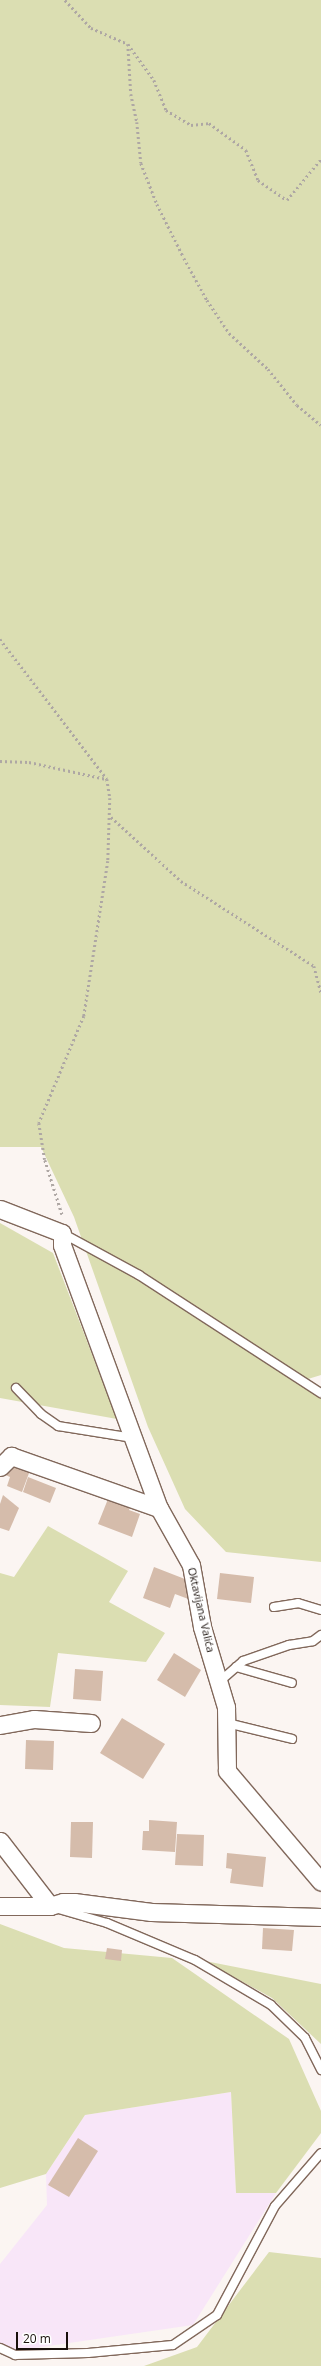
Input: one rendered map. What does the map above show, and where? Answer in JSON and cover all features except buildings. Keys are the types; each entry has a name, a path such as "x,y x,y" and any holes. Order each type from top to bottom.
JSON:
{"street":[{"path":"0,1209 62,1233"},
{"name":"Oktavijana Valića","path":"62,1233 62,1245 159,1508 191,1565 202,1627 226,1707 228,1771 321,1882"},
{"path":"0,1467 12,1456 159,1508"},
{"path":"0,1725 34,1719 92,1723"},
{"path":"0,1841 50,1906"},
{"path":"0,1906 50,1906 63,1902 74,1902 151,1912 321,1917"}],"lane":[{"path":"62,1233 139,1275 321,1393"},
{"path":"16,1388 41,1414 58,1426 133,1438"},
{"path":"274,1606 298,1603 321,1610"},
{"path":"219,1682 243,1661 263,1653 313,1640 321,1635"},
{"path":"236,1667 292,1683"},
{"path":"227,1723 292,1739"},
{"path":"50,1906 108,1924 195,1960 271,2005 305,2038 321,2070"},
{"path":"0,2348 15,2354 88,2353 173,2345 217,2315 275,2206 321,2153"}],"path":[{"path":"65,0 91,28 128,44 154,80 166,110 191,125 209,123 246,150 258,180 287,200 321,159"},
{"path":"128,44 131,94 141,163 157,204 180,252 206,300 229,332 268,369 297,405 321,425"},
{"path":"0,639 106,779 111,817 108,861 84,1016 39,1123 46,1160 62,1211 62,1233"},
{"path":"0,762 29,762 106,779"},
{"path":"111,817 181,881 314,966 321,993"}],"shaded area":[{"path":"231,2092 236,2193 276,2193 193,2325 14,2351 0,2343 0,2264 47,2205 46,2174 85,2115"}],"green space":[{"path":"0,0 321,0 321,1375 308,1379 321,1387 321,1562 226,1552 185,1509 148,1427 74,1217 41,1147 0,1147"},
{"path":"0,1223 53,1253 117,1419 0,1398"},
{"path":"48,1526 128,1571 109,1602 165,1633 146,1662 58,1653 50,1707 0,1705 0,1573 14,1577"},
{"path":"0,1924 64,1948 172,1958 289,2039 321,2111 321,2133 276,2193 236,2193 231,2092 85,2115 46,2174 0,2188"},
{"path":"205,1961 321,1984 321,2044 272,1998"},
{"path":"269,2252 321,2258 321,2366 144,2366 197,2347"}]}
